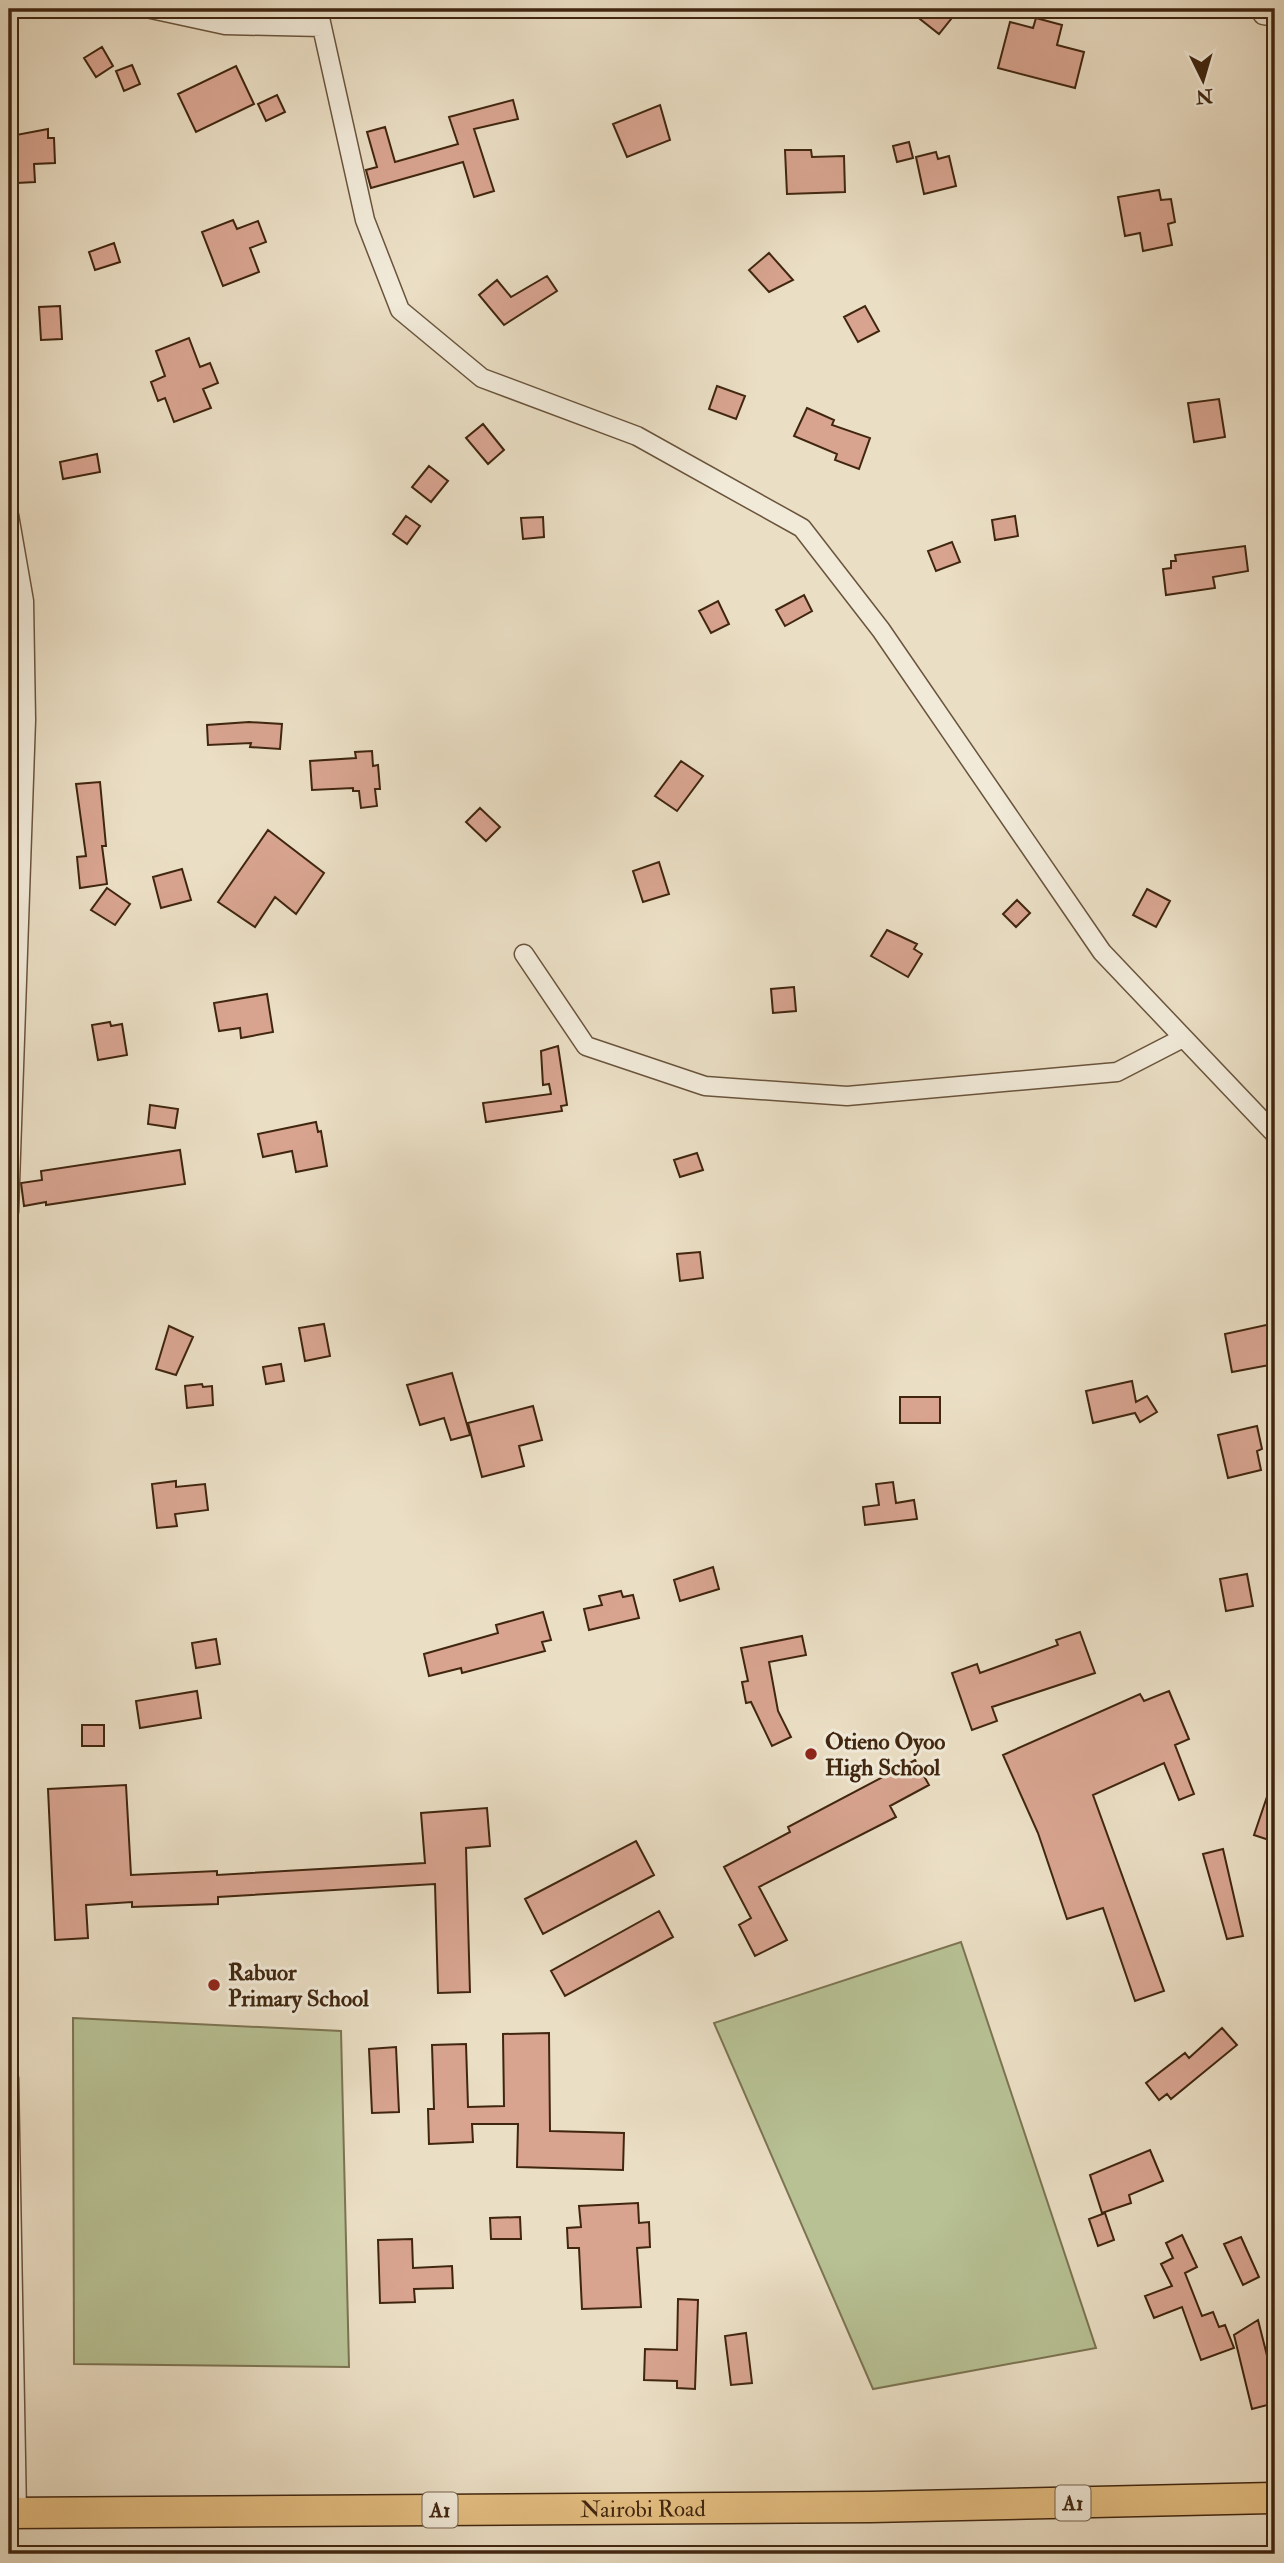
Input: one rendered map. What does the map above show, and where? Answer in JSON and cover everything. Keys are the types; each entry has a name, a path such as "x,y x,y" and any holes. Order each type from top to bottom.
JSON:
{"highway":[{"name":"Nairobi Road","path":"13,2513 872,2507 1275,2498"}],"street":[{"path":"151,9 225,25 322,27"},
{"path":"318,9 365,220 400,310 482,378 637,436 803,528 881,630 1102,952 1275,1134"},
{"path":"1259,9 1263,15 1275,17"},
{"path":"9,515 24,601 26,720 9,1212"},
{"path":"524,954 586,1046 705,1086 847,1096 1117,1072 1181,1038"},
{"path":"9,2078 13,2513"}],"green space":[{"path":"961,1942 1096,2348 873,2389 714,2023"},
{"path":"73,2018 341,2031 349,2367 74,2364"}],"building":[{"path":"928,9 959,9 939,34 920,19"},
{"path":"1036,18 1062,25 1057,45 1084,52 1075,88 998,68 1010,22 1033,28"},
{"path":"102,47 113,66 96,77 84,58"},
{"path":"132,65 140,84 124,91 116,71"},
{"path":"236,66 254,104 196,132 178,94"},
{"path":"277,95 285,112 266,121 258,104"},
{"path":"513,100 518,119 474,129 494,191 474,197 463,162 371,188 366,170 377,167 367,132 385,127 395,162 458,144 449,117"},
{"path":"660,105 670,140 627,157 613,124"},
{"path":"48,129 48,138 54,138 55,163 34,164 35,182 17,183 16,135"},
{"path":"909,142 913,158 897,162 893,146"},
{"path":"785,150 811,150 812,157 844,156 845,192 787,194"},
{"path":"936,152 938,159 949,156 956,186 924,194 916,157"},
{"path":"1159,190 1161,200 1171,199 1175,222 1168,224 1172,245 1143,251 1140,233 1125,236 1118,197"},
{"path":"233,220 237,229 258,221 266,242 250,248 259,272 223,286 202,232"},
{"path":"114,243 120,262 95,270 89,252"},
{"path":"769,253 793,280 769,292 749,270"},
{"path":"547,276 557,291 504,325 479,295 497,280 511,297"},
{"path":"60,306 62,339 41,340 39,307"},
{"path":"865,306 879,331 858,342 844,317"},
{"path":"189,338 200,367 210,363 218,383 203,389 211,408 174,422 165,398 158,401 151,382 165,376 156,351"},
{"path":"717,386 745,396 736,419 709,409"},
{"path":"1219,399 1225,437 1194,442 1188,403"},
{"path":"807,408 834,420 832,425 870,438 859,469 835,460 837,454 794,436"},
{"path":"483,424 504,450 488,464 466,438"},
{"path":"97,454 100,472 63,479 60,462"},
{"path":"429,466 448,481 431,502 412,487"},
{"path":"406,516 420,526 407,544 393,534"},
{"path":"1015,516 1018,536 995,540 992,520"},
{"path":"543,517 544,537 523,539 521,518"},
{"path":"952,542 960,562 936,571 928,551"},
{"path":"1245,546 1248,571 1213,577 1215,588 1166,595 1163,569 1171,568 1171,561 1176,561 1175,555"},
{"path":"804,595 812,611 785,626 776,610"},
{"path":"718,601 729,624 711,633 699,611"},
{"path":"249,722 282,724 280,749 250,747 251,743 208,745 207,725"},
{"path":"372,751 373,766 378,765 380,789 375,789 377,806 361,808 359,791 353,791 353,788 312,790 310,761 356,758 355,752"},
{"path":"681,761 703,776 677,811 655,796"},
{"path":"100,782 106,846 102,846 107,884 80,888 77,857 86,856 76,784"},
{"path":"480,808 500,827 486,841 466,822"},
{"path":"268,830 324,873 296,914 275,897 255,927 218,902"},
{"path":"659,862 669,894 643,902 633,871"},
{"path":"182,869 191,900 161,908 153,877"},
{"path":"107,888 130,904 115,925 91,910"},
{"path":"1147,889 1170,901 1156,927 1133,915"},
{"path":"1017,900 1030,913 1016,927 1003,914"},
{"path":"887,930 917,944 914,949 922,954 908,977 871,956"},
{"path":"794,987 796,1011 773,1013 771,989"},
{"path":"267,994 273,1032 241,1038 240,1028 219,1031 214,1003"},
{"path":"110,1022 111,1026 122,1024 127,1055 98,1060 92,1025"},
{"path":"558,1046 567,1105 561,1106 562,1111 486,1122 483,1103 551,1094 549,1084 543,1085 541,1051"},
{"path":"150,1105 178,1109 175,1128 148,1124"},
{"path":"316,1122 318,1132 321,1131 327,1166 296,1172 292,1151 263,1157 258,1134"},
{"path":"180,1150 185,1184 24,1206 21,1183 42,1180 41,1171"},
{"path":"697,1153 703,1170 680,1177 674,1160"},
{"path":"700,1252 703,1278 680,1281 677,1254"},
{"path":"1275,1323 1275,1364 1232,1372 1225,1334"},
{"path":"324,1324 330,1356 305,1361 299,1328"},
{"path":"169,1326 193,1337 176,1375 156,1369"},
{"path":"281,1364 284,1381 266,1384 263,1367"},
{"path":"452,1373 470,1435 451,1440 444,1418 420,1425 407,1385"},
{"path":"1132,1381 1136,1402 1147,1396 1157,1412 1140,1422 1135,1413 1093,1423 1086,1391"},
{"path":"202,1384 203,1387 212,1386 213,1405 187,1408 185,1386"},
{"path":"900,1397 940,1397 940,1423 900,1423"},
{"path":"533,1406 542,1440 519,1446 524,1466 482,1477 468,1423"},
{"path":"1257,1426 1262,1449 1257,1451 1261,1470 1228,1478 1218,1435"},
{"path":"176,1481 176,1487 205,1484 208,1510 175,1514 177,1526 157,1528 152,1484"},
{"path":"893,1482 896,1503 914,1500 917,1519 865,1525 863,1507 879,1505 876,1484"},
{"path":"713,1567 719,1589 680,1601 674,1580"},
{"path":"1247,1574 1253,1606 1226,1611 1220,1579"},
{"path":"621,1591 623,1597 633,1595 639,1618 589,1630 584,1609 602,1605 599,1596"},
{"path":"543,1612 551,1640 542,1642 545,1651 462,1673 461,1668 429,1676 424,1654 498,1633 496,1625"},
{"path":"1080,1632 1095,1673 992,1707 997,1721 972,1730 952,1673 977,1664 980,1673 1058,1645 1056,1640"},
{"path":"802,1636 806,1655 769,1662 778,1711 791,1737 772,1746 751,1702 746,1703 742,1682 748,1681 741,1648"},
{"path":"216,1639 220,1664 196,1668 192,1643"},
{"path":"197,1691 201,1718 140,1728 136,1701"},
{"path":"1169,1691 1189,1739 1175,1745 1194,1794 1179,1800 1164,1763 1093,1795 1164,1991 1135,2001 1103,1908 1067,1919 1038,1833 1003,1755 1140,1694 1144,1701"},
{"path":"82,1725 104,1725 104,1746 82,1746"},
{"path":"915,1760 929,1785 890,1806 896,1817 759,1887 787,1940 755,1956 739,1925 751,1918 724,1867 790,1832 788,1827"},
{"path":"1272,1782 1275,1783 1275,1842 1254,1835"},
{"path":"126,1785 131,1875 217,1871 217,1875 425,1863 421,1813 487,1808 490,1846 466,1848 470,1992 438,1993 435,1884 218,1897 218,1904 132,1907 132,1902 86,1905 88,1938 55,1940 48,1789"},
{"path":"636,1841 654,1875 543,1934 525,1899"},
{"path":"1223,1849 1243,1936 1227,1939 1203,1854"},
{"path":"659,1911 673,1937 565,1996 551,1971"},
{"path":"1222,2028 1237,2045 1171,2099 1167,2094 1159,2100 1146,2083 1185,2053 1189,2058"},
{"path":"549,2033 550,2131 624,2133 623,2170 517,2167 518,2124 472,2124 473,2142 429,2144 428,2109 434,2109 432,2045 466,2044 468,2107 504,2106 503,2034"},
{"path":"396,2047 399,2112 372,2113 369,2049"},
{"path":"1150,2150 1163,2181 1129,2195 1131,2203 1102,2213 1090,2175"},
{"path":"638,2203 639,2223 649,2222 650,2247 637,2248 641,2307 582,2309 579,2248 568,2248 567,2228 581,2227 579,2206"},
{"path":"1105,2213 1114,2240 1098,2246 1089,2219"},
{"path":"520,2217 521,2239 491,2239 490,2218"},
{"path":"1182,2235 1197,2267 1185,2273 1202,2316 1213,2312 1219,2327 1225,2325 1234,2348 1201,2360 1182,2307 1154,2318 1145,2296 1172,2286 1161,2264 1173,2258 1166,2243"},
{"path":"1241,2237 1259,2277 1243,2285 1224,2244"},
{"path":"412,2239 413,2268 452,2266 453,2288 414,2289 415,2302 380,2303 378,2240"},
{"path":"678,2299 698,2300 695,2389 677,2388 677,2381 644,2380 645,2349 677,2350"},
{"path":"1258,2320 1275,2387 1275,2403 1252,2409 1234,2335"},
{"path":"746,2333 752,2383 731,2385 725,2336"}],"place":[{"name":"Otieno Oyoo High School","path":"811,1754"},
{"name":"Rabuor Primary School","path":"214,1985"}]}
